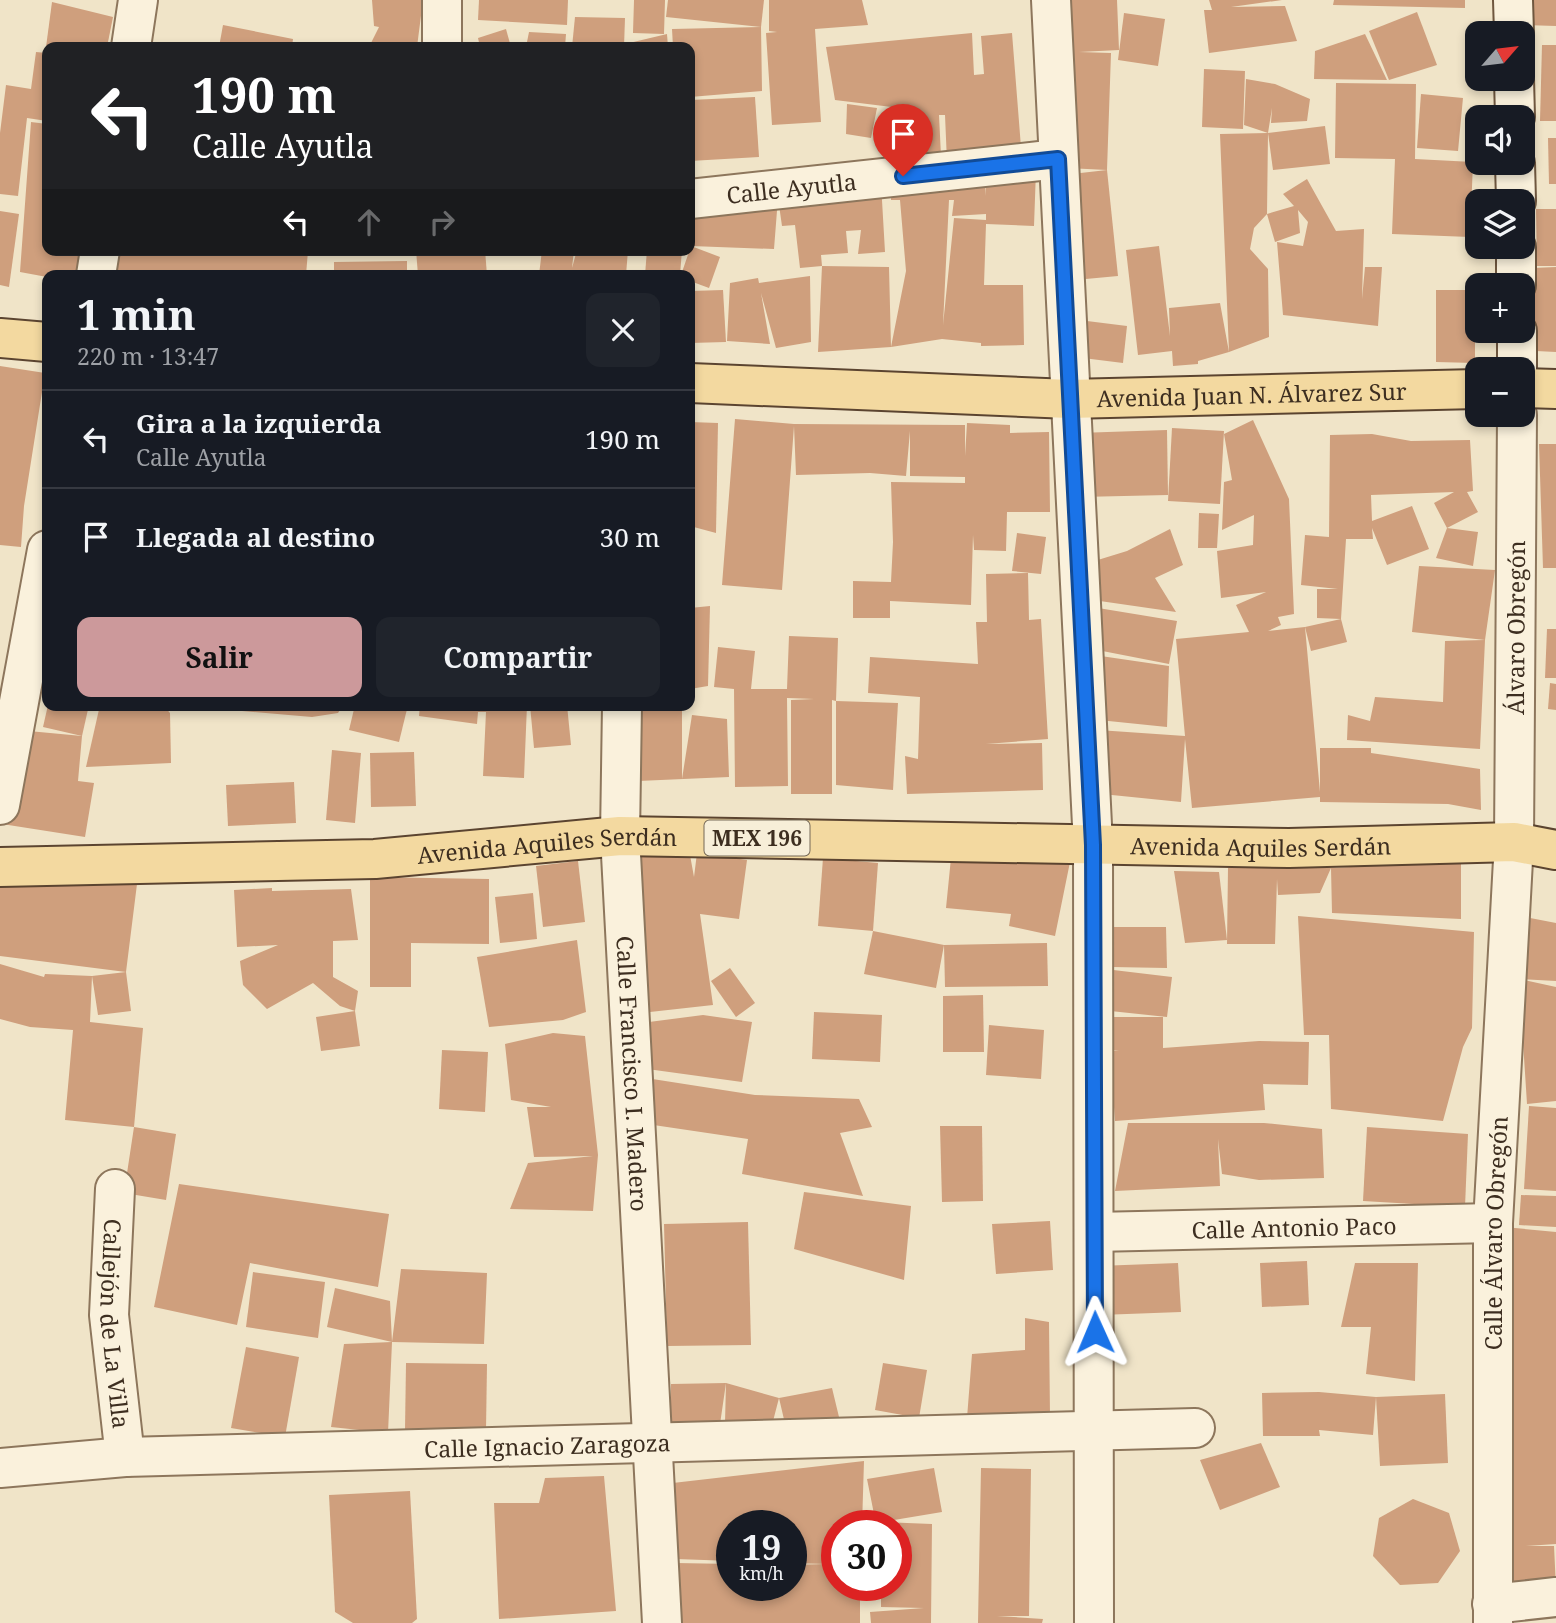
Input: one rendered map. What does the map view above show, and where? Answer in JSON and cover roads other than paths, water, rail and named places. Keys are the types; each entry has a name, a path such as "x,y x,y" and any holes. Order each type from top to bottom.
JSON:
{"main road":[{"path":"0,338 42,342"},
{"name":"Avenida Juan N. Álvarez Sur","path":"695,383 1069,399 1465,389"},
{"path":"1535,388 1556,389"},
{"name":"Avenida Aquiles Serdán","path":"0,867 375,859 620,836 1289,848 1514,842"},
{"name":"MEX 196","path":"1514,842 1556,850"}],"street":[{"path":"132,42 138,0"},
{"path":"1051,0 1093,845 1096,1432 1094,1623"},
{"path":"1513,0 1514,21"},
{"name":"Calle Ayutla","path":"695,199 1058,159"},
{"name":"Álvaro Obregón","path":"1514,842 1517,427"},
{"path":"0,806 42,578"},
{"name":"Calle Francisco I. Madero","path":"622,711 620,836 662,1623"},
{"name":"Calle Álvaro Obregón","path":"1492,1614 1493,1223 1514,842"},
{"name":"Callejón de La Villa","path":"115,1189 109,1314 125,1457"},
{"name":"Calle Antonio Paco","path":"1094,1232 1493,1223"},
{"name":"Calle Ignacio Zaragoza","path":"0,1468 125,1457 1195,1428"},
{"path":"1492,1614 1556,1597"}]}
